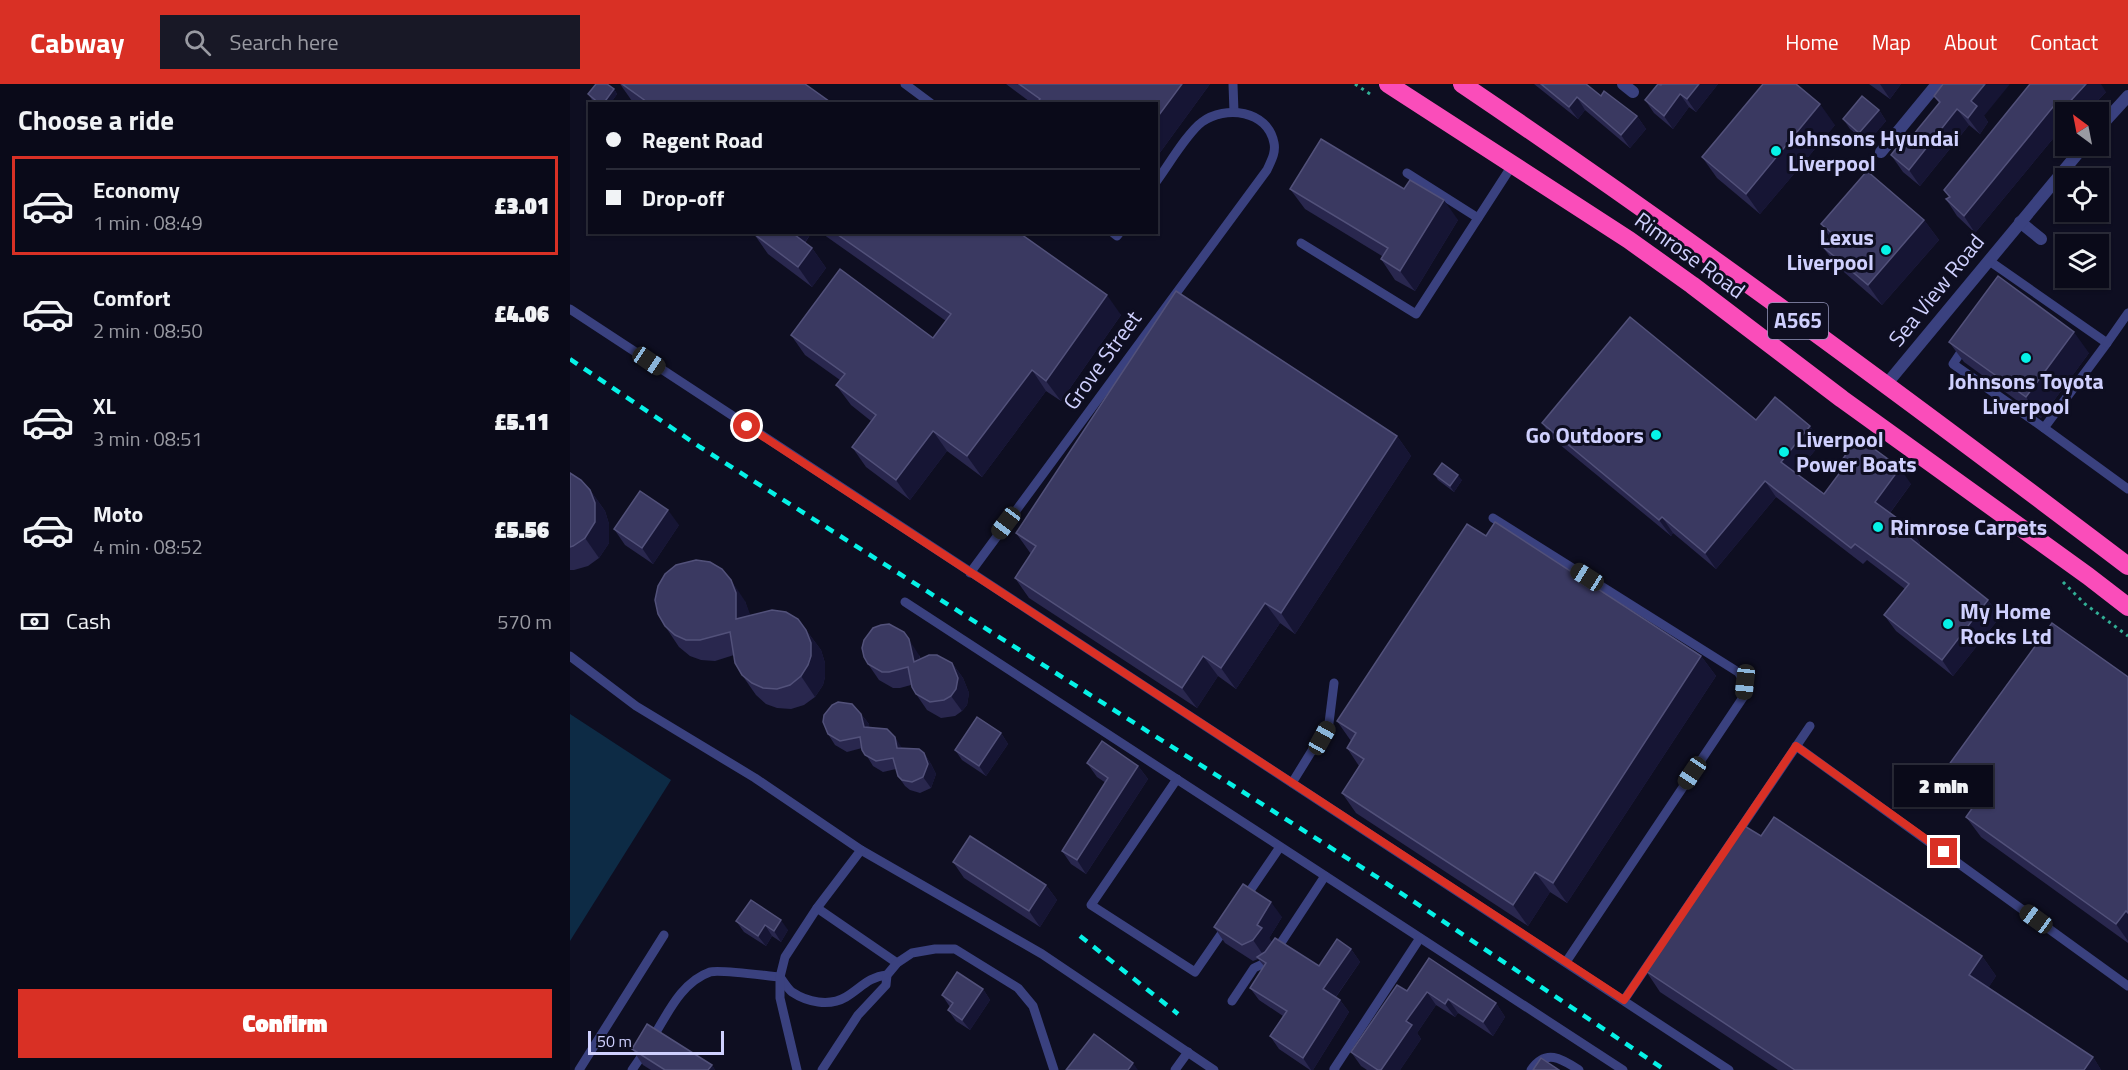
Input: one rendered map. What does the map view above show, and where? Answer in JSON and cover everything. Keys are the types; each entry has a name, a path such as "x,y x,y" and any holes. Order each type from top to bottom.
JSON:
{"highway":[{"name":"Rimrose Road","path":"1388,84 1629,240 1842,399 2128,607"},
{"name":"Rimrose Road","path":"1462,84 1604,181 2128,566"}],"street":[{"path":"1881,152 1937,84"},
{"path":"2109,116 2128,96"},
{"name":"Sea View Road","path":"1886,386 2076,156"},
{"path":"2020,222 2041,239"}],"lane":[{"path":"905,84 929,102"},
{"path":"1158,179 1201,123 1216,114 1234,112 1233,84"},
{"name":"Grove Street","path":"970,573 1267,170 1273,156 1274,143 1267,127 1252,115 1234,112"},
{"path":"1301,243 1416,314 1514,164"},
{"path":"1407,173 1478,218"},
{"path":"1992,255 2014,279 2107,342"},
{"path":"2007,288 2014,279"},
{"path":"570,309 1729,1070"},
{"path":"2044,428 2128,313"},
{"path":"1973,336 1953,364 2128,489"},
{"path":"1493,518 1738,672 1745,682 1744,696 1566,962"},
{"path":"905,602 1623,1070"},
{"path":"570,656 636,706 755,778 861,850 1042,954 1214,1070"},
{"path":"1292,783 1329,723 1334,683"},
{"path":"1624,1000 1809,726"},
{"path":"1796,746 2128,986"},
{"path":"1177,779 1091,905 1195,972 1234,914"},
{"path":"1241,904 1280,847"},
{"path":"797,1070 780,998 780,977 785,957 861,850"},
{"path":"1232,1001 1254,968 1269,961 1325,876"},
{"path":"818,908 897,963"},
{"path":"579,1070 664,935"},
{"path":"1335,1070 1420,938"},
{"path":"822,1070 858,1015 886,985 887,975 897,963 912,953 935,949 955,949 1018,988 1033,1006 1054,1070"},
{"path":"633,1070 679,995 694,981 711,972 780,977"},
{"path":"780,977 790,991 809,1001 825,1003 844,999 874,977 887,975"},
{"path":"1175,1070 1188,1052"},
{"path":"1531,1070 1534,1065 1546,1057 1559,1057 1579,1070"}],"path":[{"path":"1355,84 1375,97"},
{"path":"2061,580 2085,604 2128,636"}],"water":[{"path":"570,714 671,780 570,941"}],"building":[{"path":"596,84 607,84 614,89 604,102 598,102 588,94"},
{"path":"622,84 805,84 830,102 647,102"},
{"path":"1019,84 1182,84 1158,116 1158,102 1038,102 1040,99"},
{"path":"1541,84 1586,84 1601,96 1604,91 1637,116 1621,135 1577,97 1569,107"},
{"path":"1658,84 1699,84 1687,99 1680,94 1664,116 1645,100"},
{"path":"1763,84 1796,84 1820,104 1746,194 1702,157"},
{"path":"1943,84 1985,84 1971,101 1977,106 1968,118 1957,109 1909,170 1891,155 1905,137 1909,140 1940,102 1934,96"},
{"path":"2030,84 2086,84 2070,102 2055,102 1964,216 1946,199 1950,197 1944,190"},
{"path":"1862,96 1879,110 1859,133 1843,119"},
{"path":"1321,139 1404,189 1410,180 1444,200 1400,271 1381,259 1388,248 1290,189"},
{"name":"Lexus Liverpool","path":"1867,171 1924,220 1868,285 1822,246 1833,234 1821,224"},
{"path":"754,234 794,234 812,248 798,267"},
{"path":"837,234 1021,234 1107,295 1046,381 1032,370 967,456 933,431 896,480 852,447 876,415 836,385 845,374 791,335 840,269 933,338 951,314"},
{"name":"Johnsons Toyota Liverpool","path":"1998,276 2074,332 2026,397 1949,342"},
{"path":"1176,291 1397,436 1281,613 1265,603 1221,668 1203,656 1182,688 1015,578 1036,546 1016,533"},
{"path":"1630,317 1756,420 1775,397 1810,426 1781,462 1824,494 1847,463 1842,460 1858,437 1900,468 1875,502 1909,527 1904,533 1988,600 1942,660 1884,615 1909,584 1855,544 1851,548 1765,481 1705,553 1662,517 1659,520 1542,423"},
{"path":"1442,463 1458,475 1450,486 1434,474"},
{"path":"570,473 590,490 595,503 595,522 585,538 570,547"},
{"path":"640,491 668,510 642,548 614,529"},
{"path":"1495,522 1701,656 1553,883 1535,872 1513,905 1342,793 1364,759 1347,748 1356,733 1337,721 1467,524 1486,536"},
{"path":"696,560 710,562 722,569 731,580 736,593 736,619 772,610 786,612 798,619 811,643 811,656 801,676 790,685 777,689 763,688 742,675 735,663 730,632 700,640 686,640 675,635 665,626 658,614 655,600 658,586 665,574 676,565"},
{"path":"2052,623 2128,677 2128,913 2126,911 2116,924 1966,817 1976,803 1940,777"},
{"path":"889,624 904,632 909,639 914,662 929,655 937,655 952,663 958,678 956,689 951,696 944,700 930,702 916,694 912,687 908,667 882,672 868,664 862,648 864,640 873,628"},
{"path":"838,702 852,704 861,714 864,727 887,729 895,737 897,748 919,749 924,753 928,764 923,777 912,782 902,780 898,776 893,758 876,761 865,755 860,737 840,741 828,734 823,722 824,715 832,705"},
{"path":"977,717 1001,733 979,766 955,750"},
{"path":"1102,741 1138,766 1077,860 1062,851 1108,778 1087,763"},
{"path":"1774,817 1982,956 1969,975 2093,1057 2084,1070 1795,1070 1646,971 1743,825 1761,836"},
{"path":"970,836 1046,885 1029,911 953,862"},
{"path":"1243,884 1271,902 1257,925 1262,928 1253,940 1242,945 1214,927"},
{"path":"751,900 781,920 774,931 765,925 758,936 736,921"},
{"path":"1275,938 1319,966 1337,939 1351,949 1323,989 1340,1000 1303,1058 1270,1036 1287,1011 1250,988 1266,963 1257,957 1265,952"},
{"path":"1429,958 1496,1003 1483,1022 1448,999 1445,1004 1427,992 1406,1021 1412,1025 1381,1070 1378,1070 1351,1052 1397,985 1407,991"},
{"path":"957,972 983,989 962,1020 948,1010 953,1003 942,995"},
{"path":"647,1024 712,1065 708,1070 665,1070 632,1049"},
{"path":"1094,1034 1133,1063 1128,1070 1066,1070"},
{"path":"1541,1058 1559,1070 1533,1070"}],"railway":[{"path":"570,359 700,447 1380,879 1665,1070"},
{"path":"1080,936 1178,1014"}],"place":[{"name":"Johnsons Hyundai Liverpool","path":"1776,151"},
{"name":"Lexus Liverpool","path":"1886,250"},
{"name":"Johnsons Toyota Liverpool","path":"2026,358"},
{"name":"Go Outdoors","path":"1656,435"},
{"name":"Liverpool Power Boats","path":"1784,452"},
{"name":"Rimrose Carpets","path":"1878,527"},
{"name":"My Home Rocks Ltd","path":"1948,624"}],"route":[{"path":"747,426 1624,1000 1796,746 1944,852"}]}
